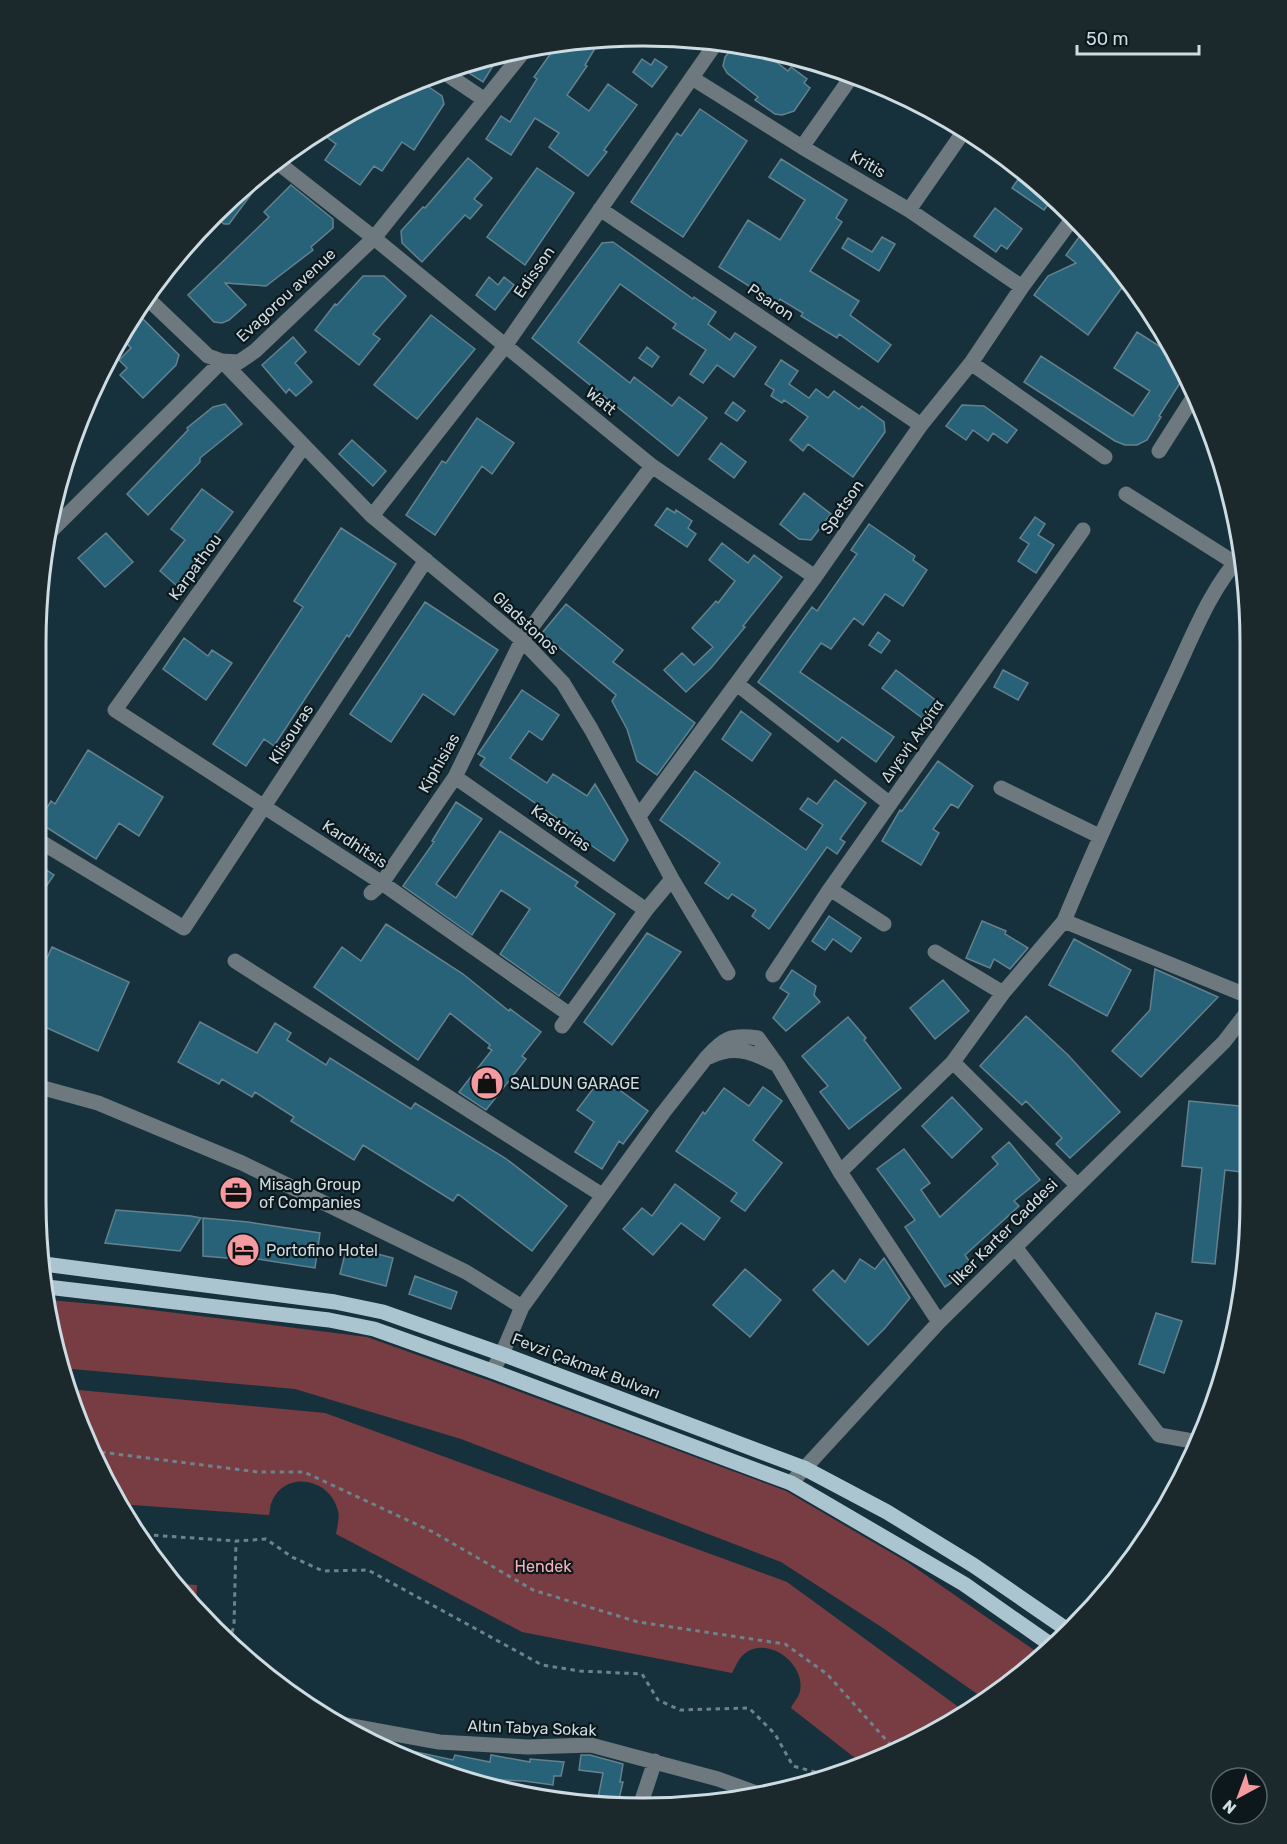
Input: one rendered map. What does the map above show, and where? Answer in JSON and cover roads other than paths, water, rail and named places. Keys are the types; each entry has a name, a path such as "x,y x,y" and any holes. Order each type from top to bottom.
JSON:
{"main road":[{"name":"Fevzi Çakmak Bulvarı","path":"51,1265 354,1306 383,1312 502,1354 804,1468 887,1512 973,1565 1062,1626"},
{"path":"54,1288 329,1320 374,1329 492,1371 791,1484 964,1584 1046,1641"}],"street":[{"name":"Edisson","path":"372,516 505,346 711,51"},
{"name":"Evagorou avenue","path":"222,361 239,362 255,351 374,238 516,61"},
{"path":"452,78 485,100"},
{"name":"Kritis","path":"692,78 909,210 1022,287"},
{"path":"802,147 847,83"},
{"path":"909,210 960,137"},
{"name":"Watt","path":"284,167 374,238 652,466 815,577"},
{"name":"Psaron","path":"600,209 921,425"},
{"name":"Spetson","path":"639,816 815,577 921,425 970,363 1022,287 1069,224"},
{"name":"Gladstonos","path":"153,304 208,356 222,361 372,516 522,640 562,683 591,729 672,879 728,973"},
{"path":"59,523 222,361"},
{"path":"970,363 1105,457"},
{"path":"1159,451 1190,403"},
{"name":"Karpathou","path":"115,710 304,446"},
{"name":"Kiphisias","path":"376,888 455,777 522,640 652,466"},
{"path":"1126,494 1234,559"},
{"name":"Διγενή Ακρίτα","path":"773,975 830,889 1083,530"},
{"name":"Klisouras","path":"46,845 184,928 426,560"},
{"path":"840,1172 953,1062 1003,993 1065,921 1099,836 1194,633 1215,592 1235,569"},
{"path":"737,684 890,804"},
{"name":"Kardhitsis","path":"115,710 265,806 376,888 566,1021 646,910"},
{"name":"Kastorias","path":"455,777 646,910"},
{"path":"1001,788 1099,836"},
{"path":"646,910 672,879"},
{"path":"830,889 884,924"},
{"path":"1065,921 1240,993"},
{"path":"935,952 1003,993"},
{"path":"235,961 602,1195"},
{"name":"İlker Karter Caddesi","path":"791,1484 939,1323 1240,1025"},
{"path":"492,1371 502,1354 522,1307 602,1195 706,1058 721,1041 740,1035 758,1038 778,1066 840,1172 939,1323"},
{"path":"953,1062 1077,1185"},
{"path":"46,1089 98,1103 242,1163 466,1272 522,1307"},
{"path":"1015,1247 1160,1435 1190,1441"},
{"name":"Altın Tabya Sokak","path":"365,1728 439,1742 528,1747 591,1745 718,1779 743,1789"},
{"path":"643,1798 655,1761"}],"place":[{"name":"SALDUN GARAGE","path":"487,1083"},
{"name":"Misagh Group of Companies","path":"236,1193"},
{"name":"Portofino Hotel","path":"243,1250"}],"park label":[{"name":"Hendek","path":"543,1566"}]}
